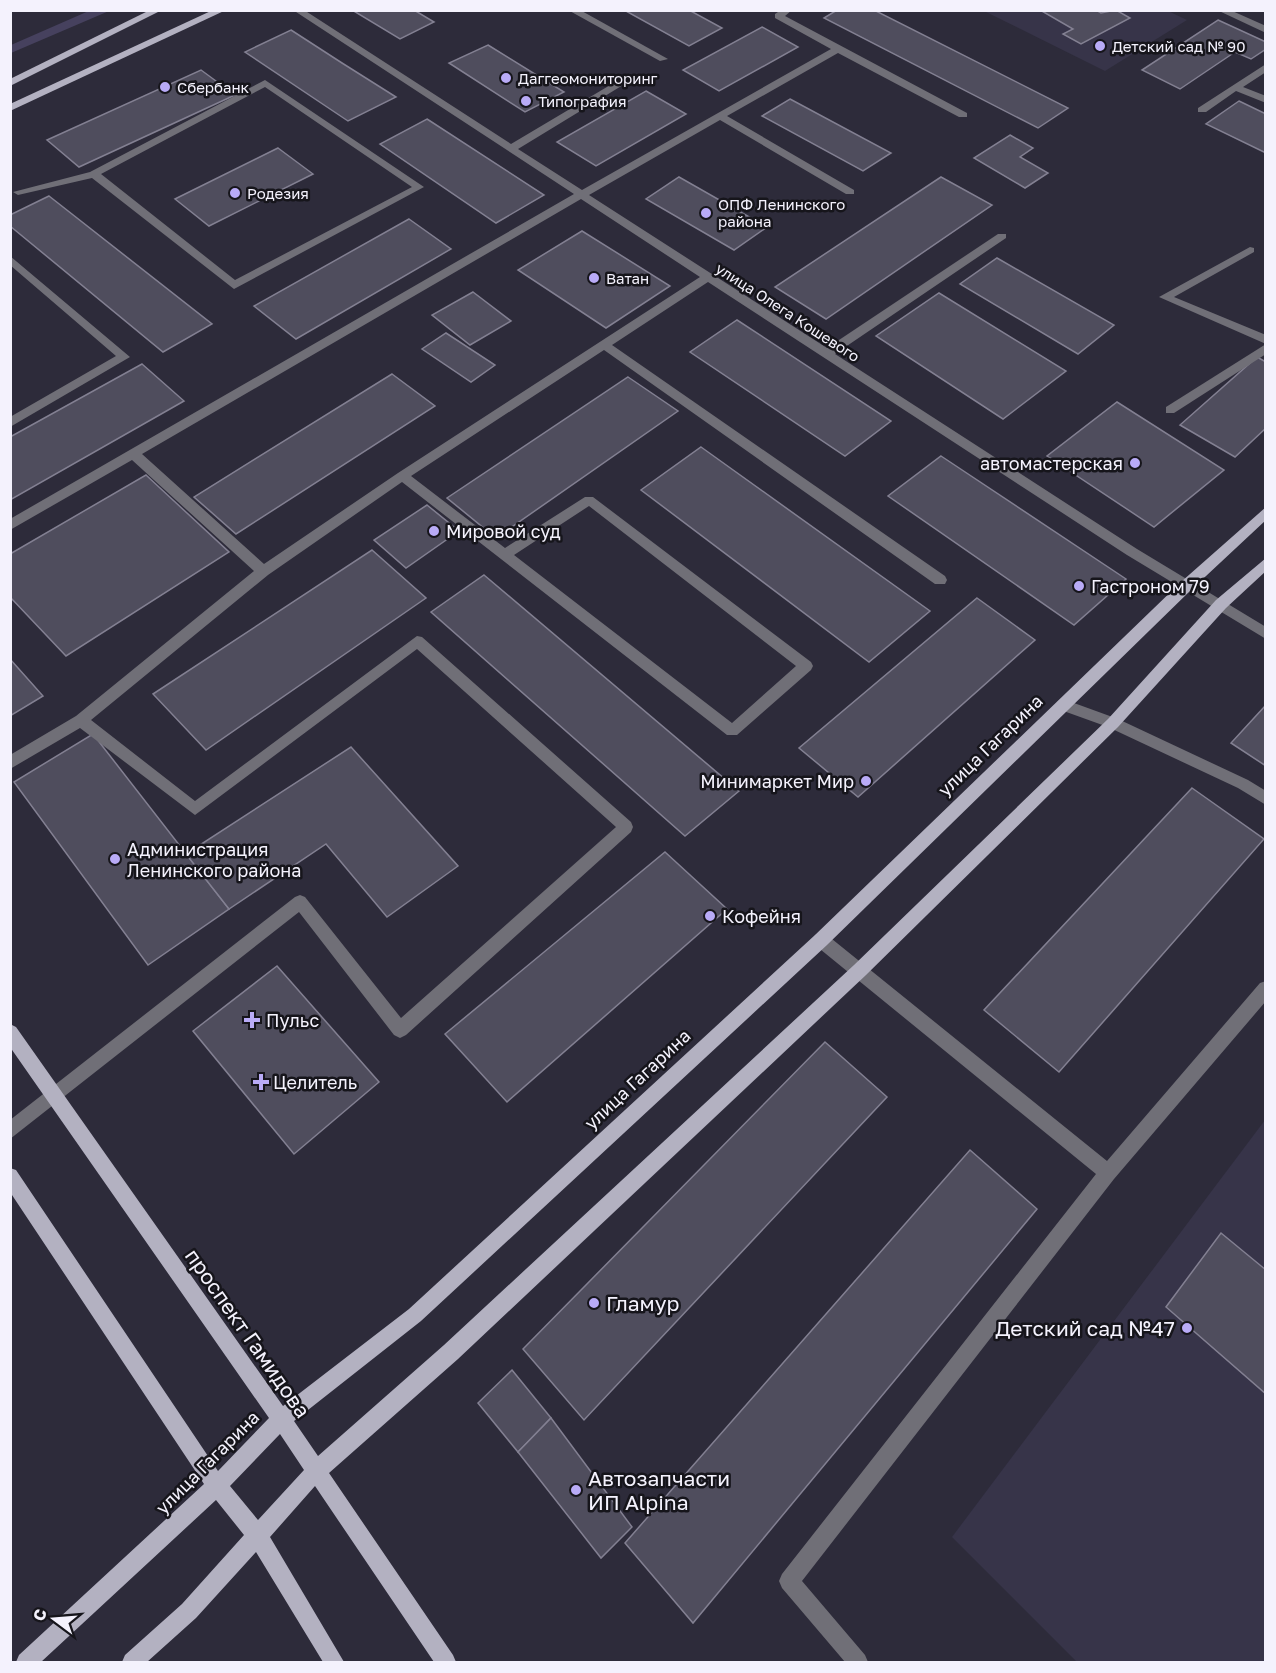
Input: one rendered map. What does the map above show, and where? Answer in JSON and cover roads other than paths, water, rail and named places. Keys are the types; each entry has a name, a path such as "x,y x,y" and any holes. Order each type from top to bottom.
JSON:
{"main road":[{"path":"10,83 158,10"},
{"path":"10,108 222,10"},
{"name":"улица Гагарина","path":"26,1662 217,1486 281,1419 415,1315 821,940 1186,586 1266,512"},
{"path":"132,1662 189,1611 316,1472 451,1352 860,970 1113,723 1221,604 1266,563"},
{"name":"проспект Гамидова","path":"10,1032 281,1419 446,1662"},
{"path":"10,1176 217,1486 258,1536 334,1662"}],"street":[{"name":"улица Олега Кошевого","path":"297,10 1186,586 1221,604 1266,634"},
{"path":"572,10 663,59"},
{"path":"788,10 778,16 963,115"},
{"path":"1221,10 1266,30"},
{"path":"10,525 838,49"},
{"path":"1202,111 1266,67"},
{"path":"13,193 94,174 265,83 419,187 234,285 94,174"},
{"path":"510,149 620,83"},
{"path":"1236,87 1266,100"},
{"path":"720,116 850,192"},
{"path":"826,354 1002,236"},
{"path":"1250,250 1165,297 1266,340"},
{"path":"10,259 124,357 10,423"},
{"path":"10,763 81,720 263,571 402,476 708,277"},
{"path":"604,345 940,580"},
{"path":"1170,410 1266,348"},
{"path":"134,454 263,571"},
{"path":"402,476 504,555 732,731 806,666 589,500 504,555"},
{"path":"10,1131 300,902 400,1030 626,827 417,641 195,809 81,720"},
{"path":"1063,705 1113,723 1243,784 1266,799"},
{"path":"821,940 1108,1173"},
{"path":"858,1662 789,1581 1108,1173 1266,988"}],"place":[{"name":"Детский сад № 90","path":"1100,46"},
{"name":"Даггеомониторинг","path":"506,78"},
{"name":"Сбербанк","path":"165,87"},
{"name":"Типография","path":"526,101"},
{"name":"Родезия","path":"235,193"},
{"name":"ОПФ Ленинского района","path":"706,213"},
{"name":"Ватан","path":"594,278"},
{"name":"автомастерская","path":"1135,463"},
{"name":"Мировой суд","path":"434,531"},
{"name":"Гастроном 79","path":"1079,586"},
{"name":"Минимаркет Мир","path":"866,781"},
{"name":"Администрация Ленинского района","path":"115,859"},
{"name":"Кофейня","path":"710,916"},
{"name":"Пульс","path":"252,1020"},
{"name":"Целитель","path":"261,1082"},
{"name":"Гламур","path":"594,1303"},
{"name":"Детский сад №47","path":"1187,1328"},
{"name":"Автозапчасти ИП Alpina","path":"576,1490"}]}
